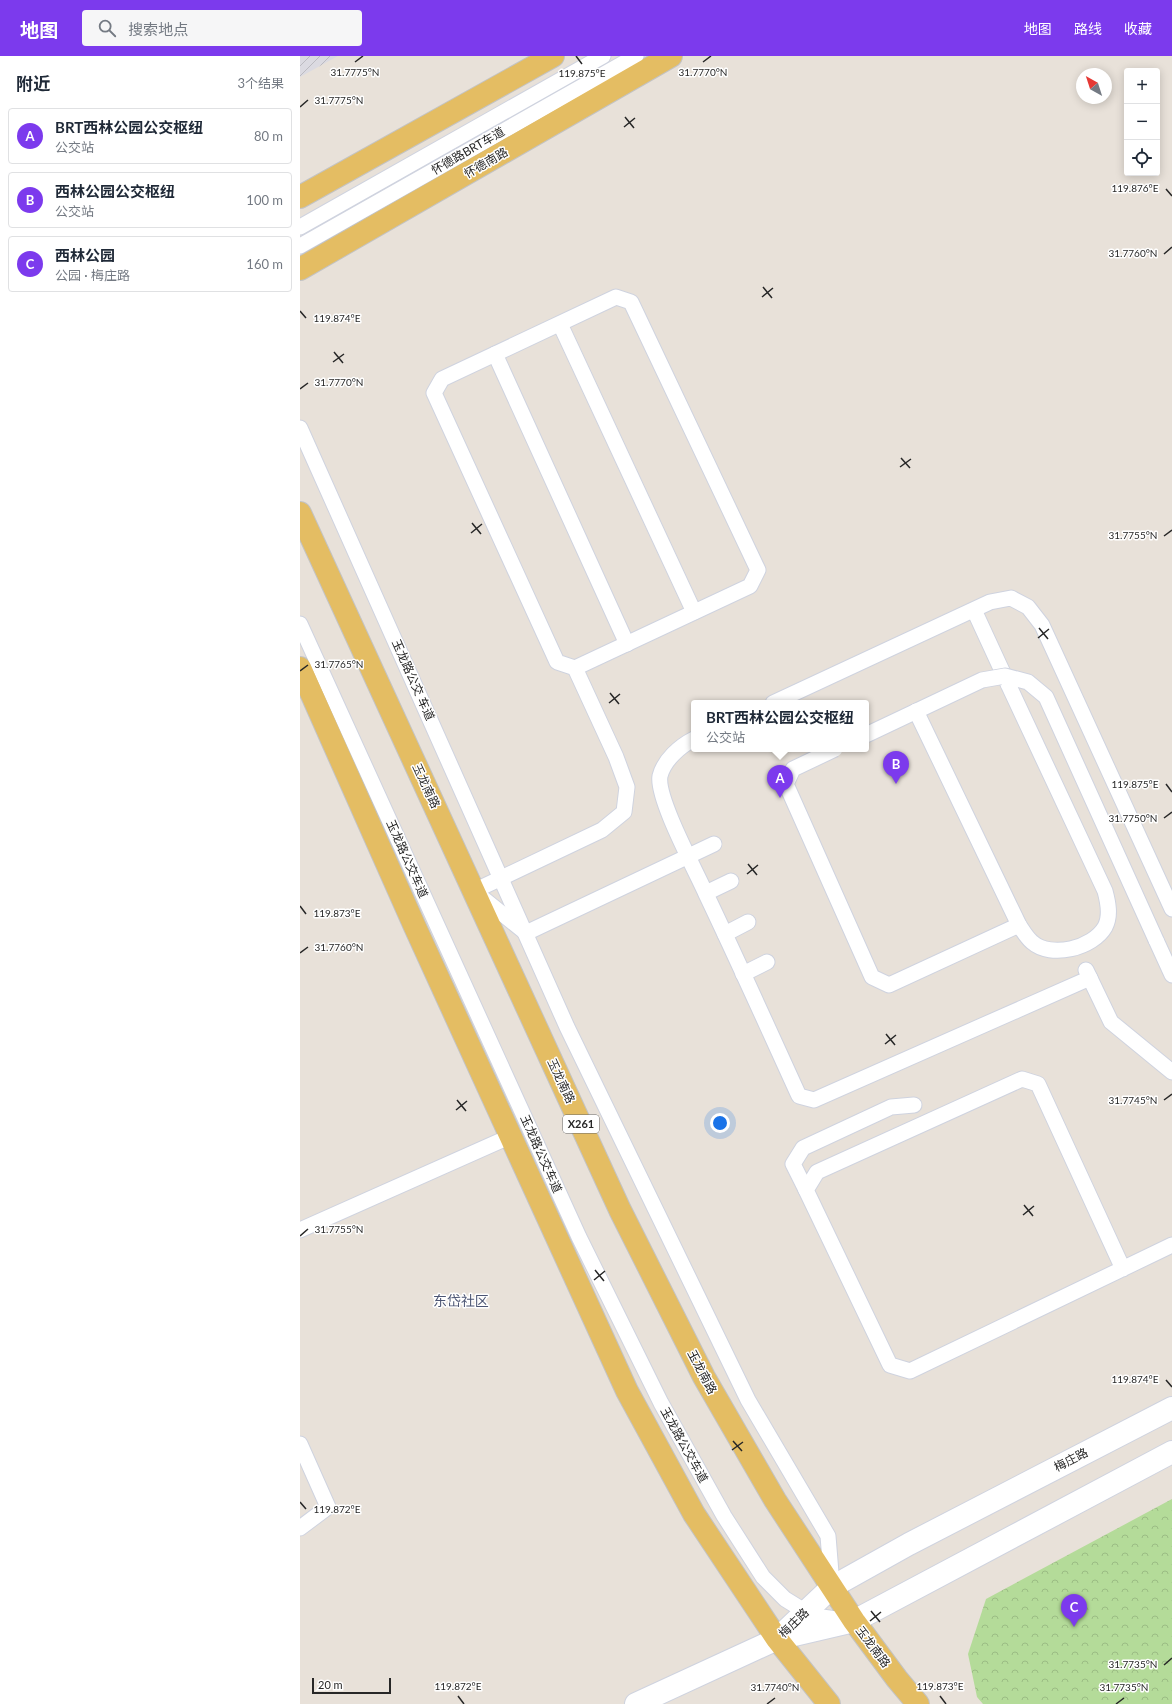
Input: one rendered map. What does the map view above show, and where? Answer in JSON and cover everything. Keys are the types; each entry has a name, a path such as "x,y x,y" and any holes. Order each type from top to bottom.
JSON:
{"main road":[{"path":"300,197 553,56"},
{"name":"怀德南路","path":"300,270 671,56"},
{"name":"玉龙南路","path":"300,513 620,1210 704,1377 776,1500 854,1621 897,1679 918,1704"},
{"path":"300,668 627,1391 694,1514 777,1639 830,1704"},
{"name":"梅庄路","path":"777,1639 832,1587 909,1544 1172,1408"},
{"name":"梅庄路","path":"777,1639 854,1621 1172,1452"},
{"path":"636,1704 777,1639"}],"lane":[{"name":"怀德路BRT车道","path":"300,227 603,56"},
{"name":"怀德路BRT车道","path":"300,246 636,56"},
{"path":"616,297 631,302 758,570 750,586 575,668 557,662 434,393 442,379 560,324 616,297"},
{"path":"560,324 694,612"},
{"path":"496,354 627,644"},
{"name":"玉龙路公交 车道","path":"300,428 526,933"},
{"path":"779,700 990,602 1011,598 1028,607 1042,625 1172,908"},
{"path":"916,711 1019,925 1032,943 1052,951 1070,950 1093,940 1105,926 1109,910 1105,891 974,610"},
{"name":"玉龙路公交车道","path":"300,624 579,1237 661,1403 724,1516 763,1577 785,1598 806,1612 815,1616 854,1621"},
{"path":"575,668 616,757 627,787 624,812 602,830 474,891 526,933 567,1027 748,1400 828,1536 832,1587"},
{"path":"869,734 982,680 1005,676 1028,682 1046,697 1172,975"},
{"path":"691,740 684,744 670,757 660,776 662,795 688,856 706,892 799,1096 814,1100 1088,974 1111,1022 1172,1072"},
{"path":"830,752 793,769 786,784 872,977 889,985 1019,925"},
{"path":"526,933 714,844"},
{"path":"706,892 731,881"},
{"path":"724,934 748,922"},
{"path":"743,974 767,962"},
{"path":"806,1190 817,1172 1022,1079 1038,1084 1123,1269"},
{"path":"914,1105 891,1107 803,1148 793,1164 890,1365 910,1371 1172,1245"},
{"path":"300,1230 511,1136"},
{"path":"300,1444 328,1507 300,1528"}],"shaded area":[{"path":"300,56 338,56 300,77"}],"green space":[{"path":"1172,1499 1172,1704 983,1704 977,1697 968,1654 986,1599"}],"place":[{"name":"西林公园公交枢纽","path":"896,784"},
{"name":"BRT西林公园公交枢纽","path":"780,798"},
{"name":"西林公园","path":"1074,1627"}],"district":[{"name":"东岱社区","path":"461,1301"}]}
